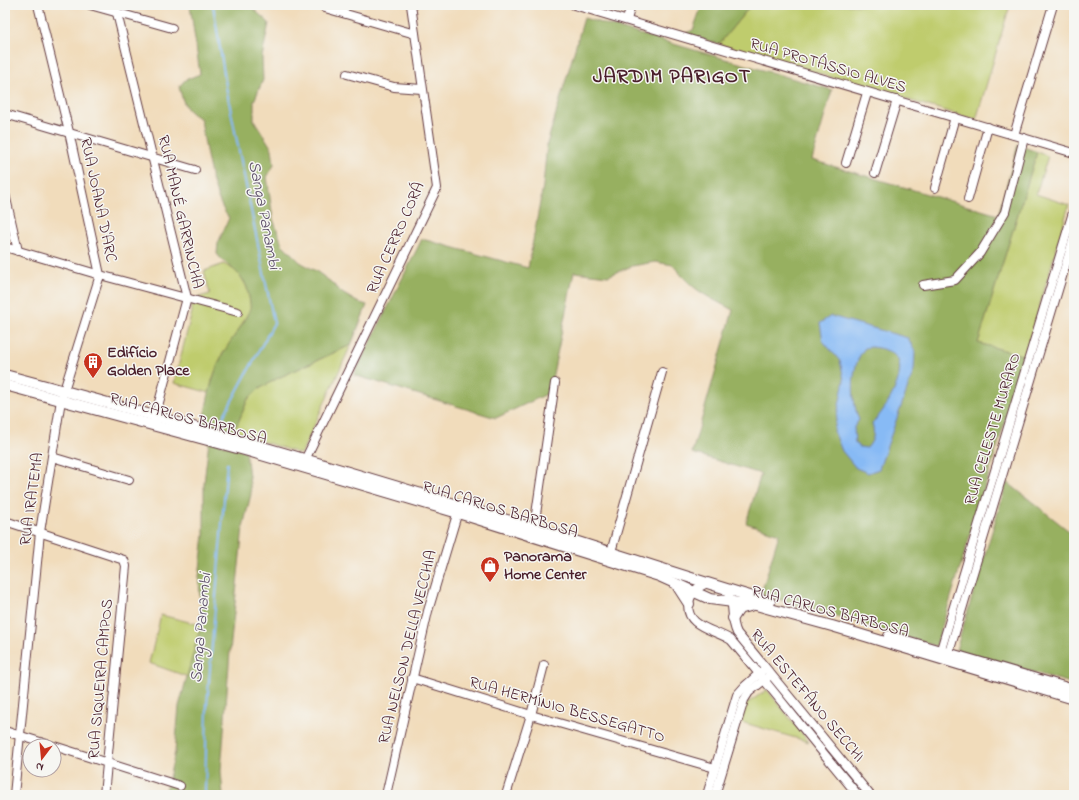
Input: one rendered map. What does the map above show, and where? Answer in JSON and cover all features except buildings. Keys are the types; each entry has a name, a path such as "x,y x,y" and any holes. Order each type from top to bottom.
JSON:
{"street":[{"name":"RUA JOANA D'ARC","path":"38,5 69,132 100,275 62,395"},
{"path":"90,5 116,9 172,28"},
{"name":"RUA CERRO CORÁ","path":"304,463 436,188 411,5"},
{"name":"RUA PROTÁSSIO ALVES","path":"574,5 867,93 955,117 1074,154"},
{"path":"627,20 631,5"},
{"path":"1014,135 1053,5"},
{"path":"325,8 415,34"},
{"name":"RUA MANÉ GARRINCHA","path":"116,9 187,298 155,420"},
{"path":"347,74 394,87 422,89"},
{"path":"846,163 867,93"},
{"path":"875,173 897,100"},
{"path":"5,114 195,170"},
{"path":"935,188 955,117"},
{"path":"968,199 988,127"},
{"path":"923,284 955,280 980,253 1005,212 1024,138"},
{"path":"5,194 18,251"},
{"name":"RUA CELESTE MURARO","path":"943,655 1074,209"},
{"name":"RUA CELESTE MURARO","path":"943,655 1074,236"},
{"path":"5,247 100,275 238,312"},
{"path":"611,552 662,372"},
{"name":"RUA CARLOS BARBOSA","path":"5,375 62,395 155,420 458,509 659,576 710,599 756,605 833,623"},
{"path":"534,528 555,383"},
{"name":"RUA CARLOS BARBOSA","path":"5,385 62,395"},
{"name":"RUA IRATEMA","path":"14,795 40,532 62,395"},
{"path":"52,457 129,480"},
{"name":"RUA CARLOS BARBOSA","path":"458,509 534,528 705,584 833,623 943,655 1074,690"},
{"name":"RUA NELSON DELLA VECCHIA","path":"386,795 428,611 458,509"},
{"path":"5,521 40,532"},
{"name":"RUA SIQUEIRA CAMPOS","path":"40,532 118,556 124,560 126,566 104,795"},
{"path":"675,583 689,604"},
{"path":"705,584 692,592 689,604 690,614 695,622 709,631 726,636 759,673 767,674 812,741 855,794 863,785"},
{"name":"RUA ESTEFÁNO SECCHI","path":"725,589 731,596 733,603 733,618 737,633 767,674 870,795"},
{"path":"733,618 739,609 756,605"},
{"name":"RUA CARLOS BARBOSA","path":"943,655 1074,699"},
{"path":"506,795 531,715 544,665"},
{"path":"707,795 737,695 759,673"},
{"path":"715,795 744,700 749,692 767,674"},
{"name":"RUA HERMÍNIO BESSEGATTO","path":"412,678 531,715 716,768"},
{"path":"5,731 28,738"},
{"path":"62,749 180,786"}],"green space":[{"path":"190,5 249,5 269,23 262,57 263,80 254,101 254,120 272,149 274,165 267,177 273,219 282,244 300,262 331,282 342,293 357,302 367,305 351,345 278,378 259,389 248,399 237,425 230,431 202,425 210,388 219,362 247,315 250,309 250,304 245,282 238,273 217,254 218,243 229,218 218,197 210,171 201,119 191,113 188,109 182,98 179,87 185,80 200,74"},
{"path":"702,5 751,5 719,44 684,34 693,30"},
{"path":"751,5 1010,5 976,120 719,44"},
{"path":"584,18 832,90 812,160 998,215 1018,145 1037,152 978,343 1025,356 936,646 761,594 779,534 746,523 761,474 692,453 733,310 693,287 673,265 655,262 632,266 608,276 574,272 549,393 496,418 354,375 422,239 528,268 543,186 547,144"},
{"path":"1037,152 1048,156 1036,194 1069,205 1025,356 978,343"},
{"path":"224,264 238,272 247,287 251,307 241,326 222,355 212,380 210,393 174,383 192,312 192,299 210,294 204,271"},
{"path":"351,345 301,454 230,431 237,425 248,399 259,389 278,378"},
{"path":"209,441 246,451 251,494 243,527 230,651 221,771 223,795 165,795 175,752 179,706 201,625 199,577 204,535 204,483"},
{"path":"1007,482 1074,535 1074,684 956,650"},
{"path":"161,615 201,625 188,673 194,679 149,663"},
{"path":"767,690 809,742 738,721 743,706"}],"water":[{"path":"831,316 908,338 915,351 914,370 879,469 868,473 856,468 842,451 834,431 844,380 840,361 823,341 820,323","holes":["871,347 886,350 893,354 898,360 900,367 899,375 888,403 872,423 873,436 867,448 860,447 855,443 854,427 859,420 854,403 853,383 854,373 860,355 865,348"]}],"waterway":[{"name":"Sanga Panambi","path":"213,5 227,92 274,323 222,419"},
{"name":"Sanga Panambi","path":"205,795 207,705 227,463"}],"place":[{"name":"Edifício Golden Place","path":"93,379"},
{"name":"Panorama Home Center","path":"490,583"}],"district":[{"name":"JARDIM PARIGOT","path":"672,77"}]}
